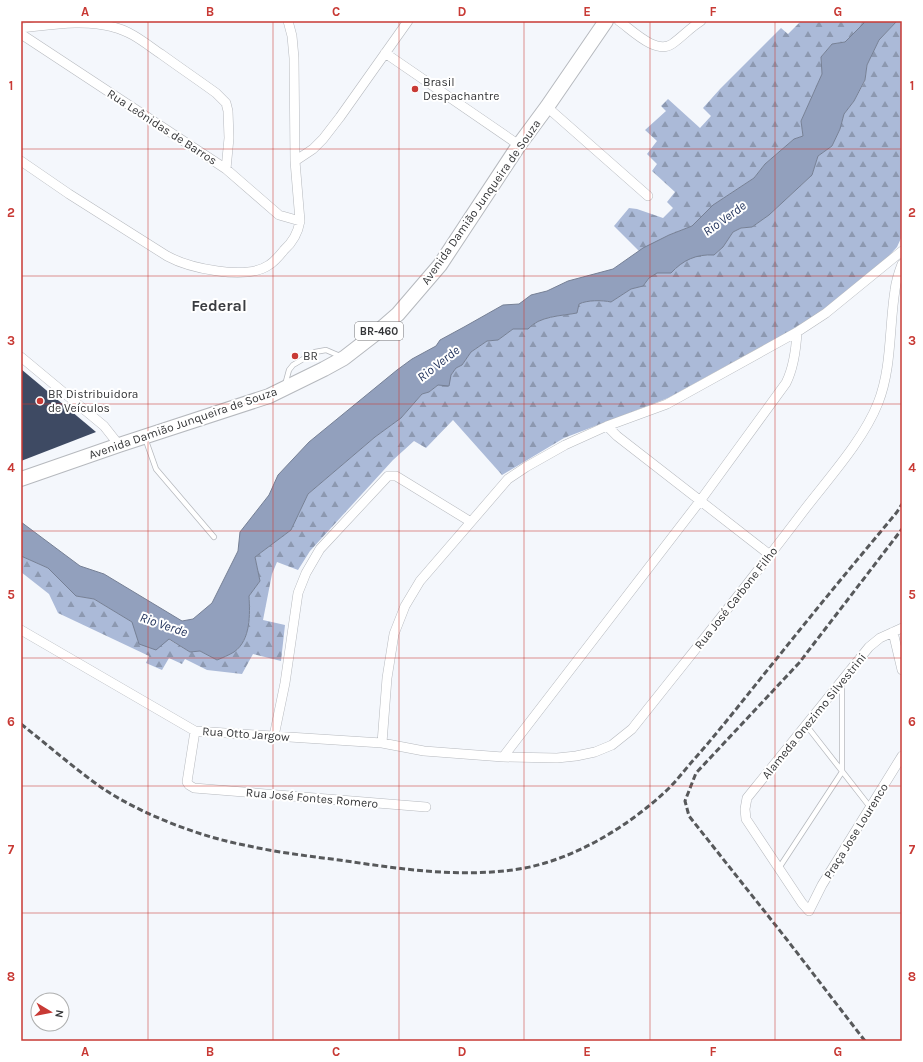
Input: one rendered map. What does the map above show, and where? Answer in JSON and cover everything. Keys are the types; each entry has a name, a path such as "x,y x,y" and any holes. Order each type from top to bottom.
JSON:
{"main road":[{"name":"Avenida Damião Junqueira de Souza","path":"22,478 240,406 284,389 344,358 375,334 398,314 420,291 440,265 519,145 606,21"}],"street":[{"path":"21,161 69,194 177,262 194,267 234,272 252,271 268,266 294,239 299,228 300,221 295,161 294,58 292,36 288,21"},
{"path":"295,161 313,149 323,139 408,21"},
{"path":"619,21 651,44 659,47 670,45 701,21"},
{"path":"21,28 64,24 107,26 132,34 216,92 226,103 229,121 226,169"},
{"name":"Rua Leônidas de Barros","path":"21,34 226,169 279,214 300,221"},
{"path":"385,54 519,145"},
{"path":"547,107 648,196"},
{"path":"382,743 387,678 394,634 405,606 420,580 508,479 565,445 607,426 667,404 797,332 826,313 902,251"},
{"name":"Rua José Carbone Filho","path":"424,751 503,757 557,758 576,756 595,752 612,745 632,729 770,555 855,444 870,420 878,403 884,382 888,360 895,289 902,264"},
{"path":"503,757 700,501 786,383 792,372 797,332"},
{"path":"21,357 104,426 119,445"},
{"path":"607,426 617,436 770,555"},
{"path":"274,736 285,683 298,593 306,573 320,549 388,476 391,475 396,476 471,522"},
{"name":"Alameda Onezimo Silvestrini","path":"779,868 746,819 745,809 747,798 869,647 880,638 902,628"},
{"name":"Rua Otto Jargow","path":"21,630 195,731 382,743 424,751"},
{"path":"893,632 902,670"},
{"path":"195,731 187,782 189,785 196,788"},
{"name":"Praça Jose Lourenco","path":"779,868 809,911 822,885 902,756"},
{"name":"Rua José Fontes Romero","path":"184,786 426,807"}],"lane":[{"path":"284,389 289,370 293,365 315,352 320,350 331,351 344,358"},
{"path":"145,437 156,469 214,537"},
{"path":"779,868 842,772 843,679"},
{"path":"806,725 870,807"}],"green space":[{"path":"801,21 864,21 864,23 845,42 832,44 821,57 822,74 801,121 803,136 794,139 765,164 754,178 713,205 692,226 669,235 639,251 614,226 629,208 637,209 663,218 673,208 667,202 675,192 652,171 657,164 647,154 657,141 645,130 666,111 661,106 668,99 700,128 711,116 703,108 720,89 781,28 788,34"},
{"path":"897,21 902,21 902,236 897,247 886,259 822,312 804,323 668,398 564,438 502,475 453,420 426,448 414,441 393,460 310,551 298,570 277,562 272,574 263,620 285,625 281,661 253,654 242,674 207,670 185,659 182,664 169,658 162,670 146,663 149,656 58,613 49,594 21,572 21,556 48,568 76,596 94,599 132,622 168,639 190,652 200,651 217,660 234,652 244,641 249,618 249,596 260,581 255,557 291,530 308,494 375,437 401,418 422,394 429,392 438,385 444,385 456,368 462,365 471,352 487,341 498,340 513,329 528,329 538,321 544,319 577,313 579,304 582,303 595,301 611,302 631,289 643,286 649,278 657,273 671,273 680,264 690,258 701,255 714,255 723,247 733,232 741,228 752,227 769,215 812,175 818,156 832,146 840,129 844,114 854,101 865,81 867,65 879,40"}],"water":[{"name":"Rio Verde","path":"864,21 897,21 879,40 867,65 865,80 854,101 844,114 840,129 832,146 818,156 812,175 769,215 752,227 741,228 733,232 723,247 714,255 696,257 685,261 671,273 657,273 649,278 643,286 631,289 611,302 595,301 582,303 579,304 577,313 544,319 538,321 528,329 513,329 498,340 487,341 471,352 462,365 456,368 451,375 449,386 438,385 429,392 422,394 401,418 375,437 308,494 291,530 255,557 260,581 249,596 249,618 244,641 234,652 217,660 200,651 190,652 169,639 156,650 139,644 132,622 94,599 76,596 48,568 21,556 21,522 80,566 104,574 182,621 193,619 212,603 238,551 240,532 269,495 278,475 309,442 397,370 412,359 436,346 440,340 503,305 519,304 531,295 547,291 568,281 613,269 643,248 669,235 692,226 713,205 754,178 765,164 794,139 803,136 801,121 822,74 821,57 832,44 845,42 864,23"}],"building":[{"name":"BR Distribuidora de Veículos","path":"21,369 96,432 21,461"}],"railway":[{"path":"21,724 105,790 120,799 172,824 208,836 291,854 432,872 478,873 525,868 563,857 582,849 617,829 650,805 669,788 728,719 902,504"},
{"path":"865,1041 689,816 685,801 696,773 799,663 902,529"}],"place":[{"name":"Brasil Despachantre","path":"415,89"},
{"name":"BR","path":"295,356"},
{"name":"BR Distribuidora de Veículos","path":"40,401"}],"district":[{"name":"Federal","path":"219,305"}]}
